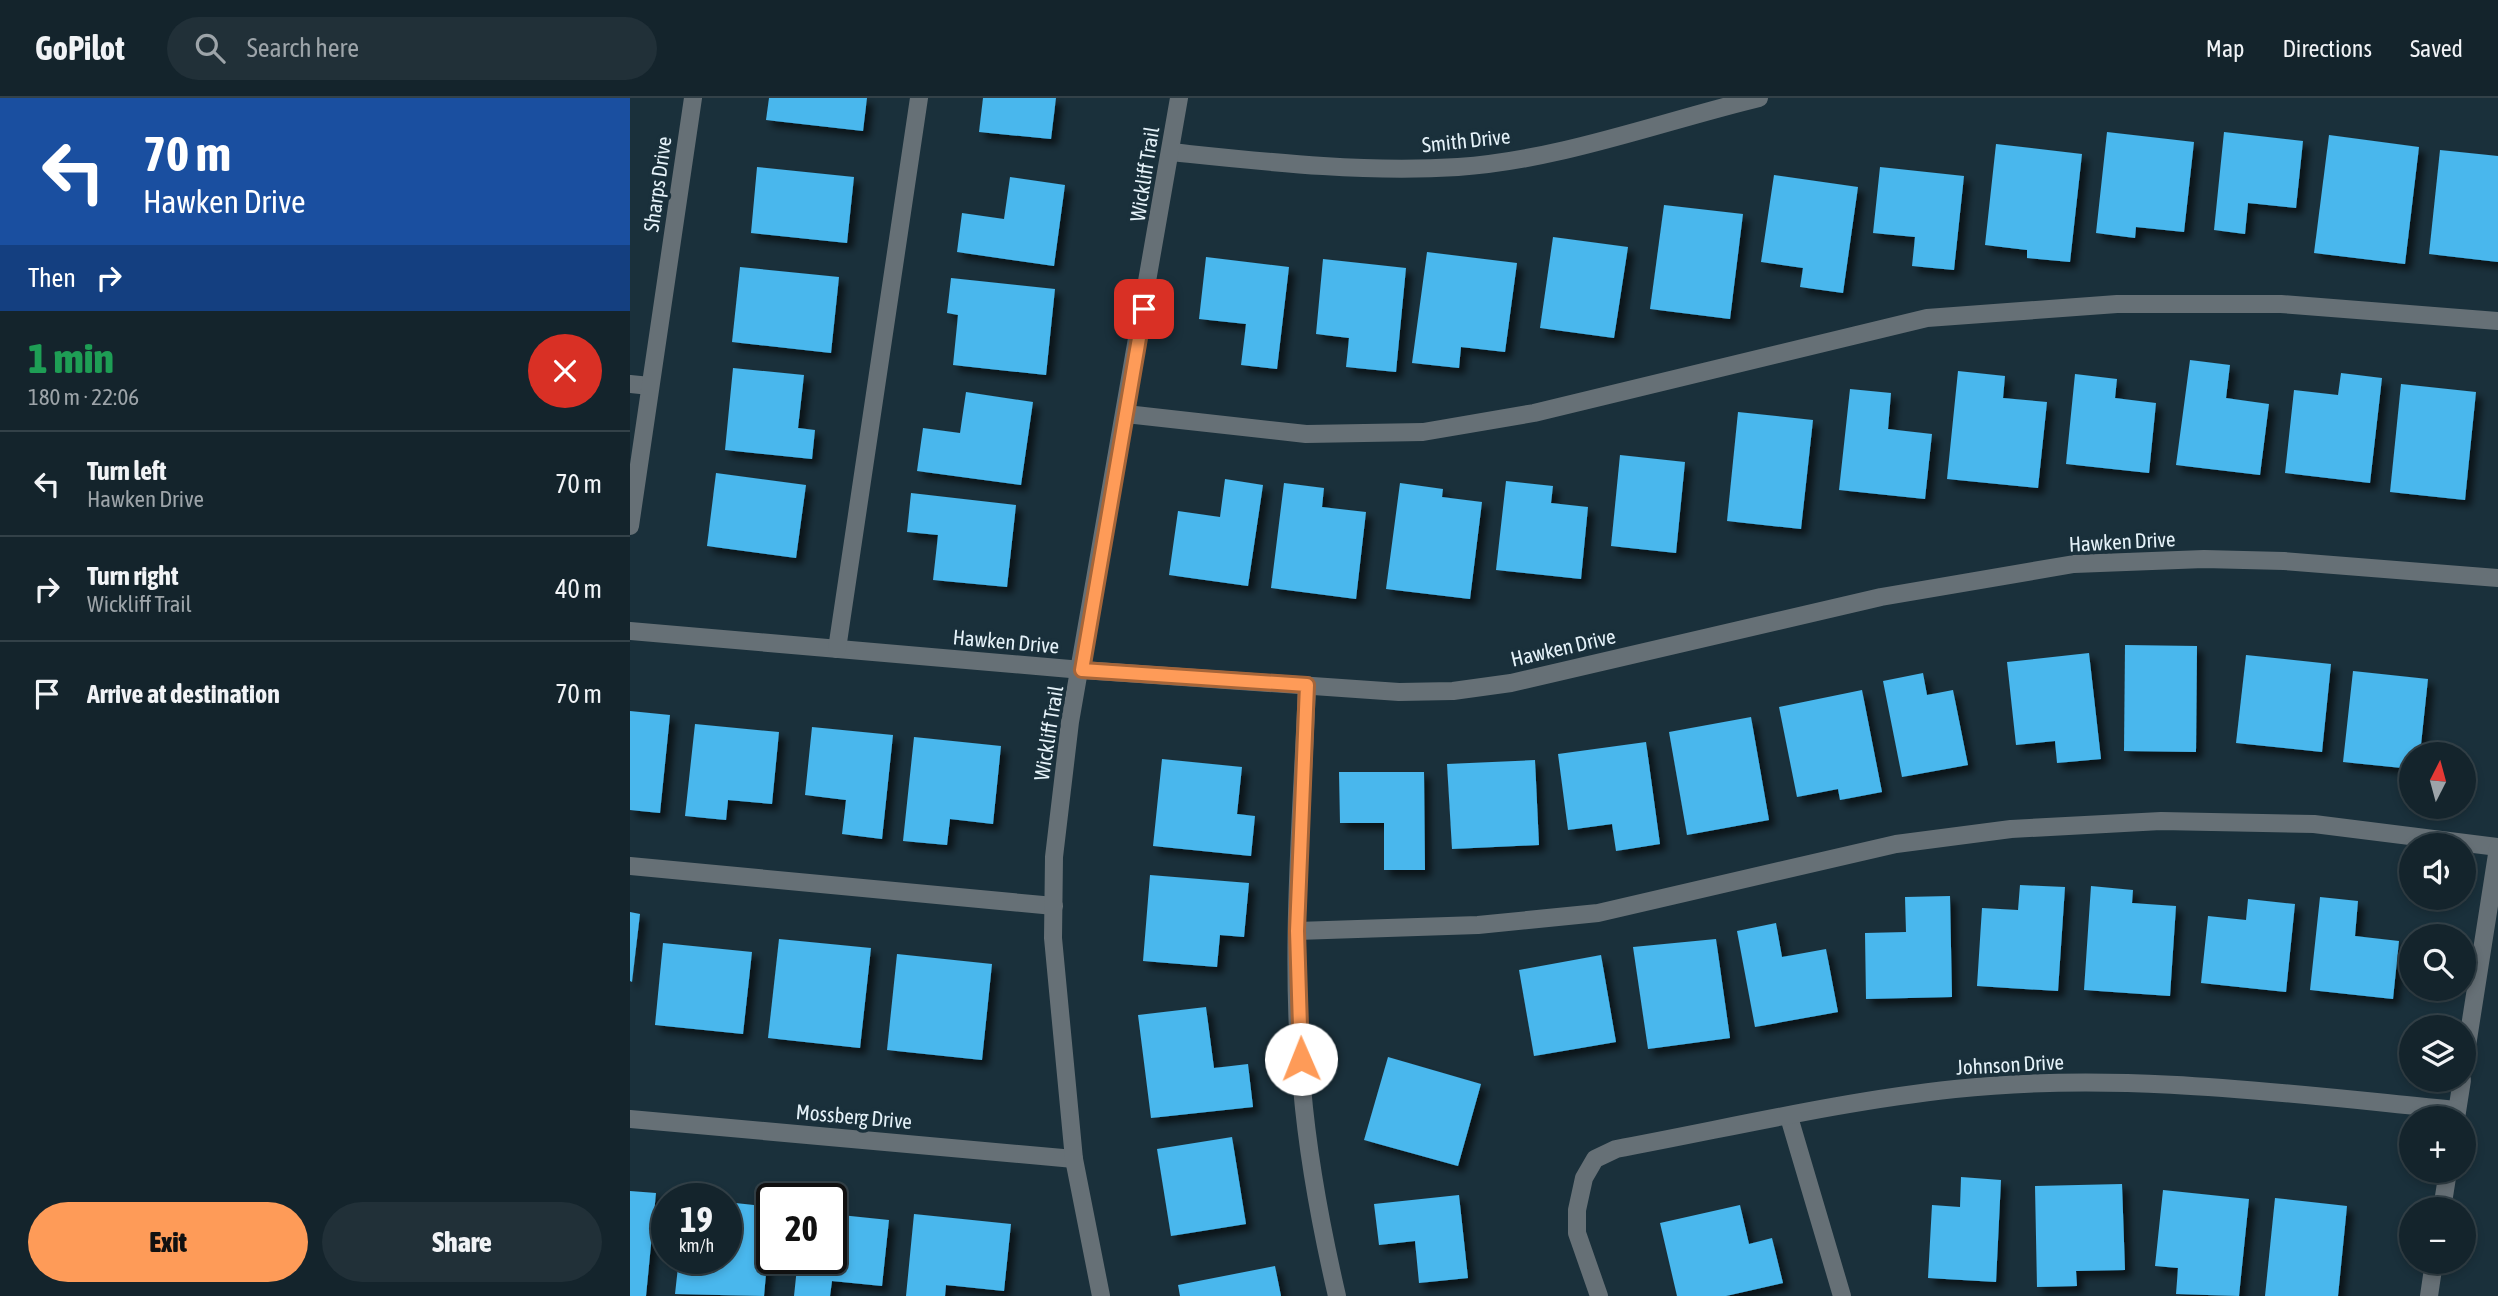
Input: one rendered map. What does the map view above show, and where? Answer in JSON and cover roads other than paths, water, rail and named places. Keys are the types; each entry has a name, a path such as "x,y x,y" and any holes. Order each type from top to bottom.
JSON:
{"street":[{"name":"Sharps Drive","path":"630,526 693,98"},
{"path":"837,649 919,98"},
{"name":"Wickliff Trail","path":"1101,1296 1074,1158 1054,938 1054,857 1070,722 1082,670 1179,98"},
{"name":"Smith Drive","path":"1171,152 1301,165 1388,169 1459,167 1570,147 1759,98"},
{"path":"1126,414 1306,433 1423,432 1534,413 1927,318 2117,304 2281,304 2498,321"},
{"path":"630,384 650,386"},
{"name":"Hawken Drive","path":"630,631 1082,670 1399,692 1453,691 1511,683 1881,597 2074,564 2204,559 2284,561 2498,578"},
{"path":"1307,685 1297,931 1301,1085 1315,1200 1337,1296"},
{"path":"1297,931 1478,925 1598,913 1896,844 2011,829 2161,821 2314,824 2498,847 2472,1015"},
{"path":"630,866 1054,906"},
{"name":"Johnson Drive","path":"1599,1296 1577,1233 1577,1210 1584,1178 1595,1159 1616,1149 1955,1089 2101,1083 2259,1091 2399,1107"},
{"path":"1789,1117 1842,1296"},
{"name":"Mossberg Drive","path":"630,1118 1074,1158"},
{"path":"2429,1296 2432,1274"}]}
